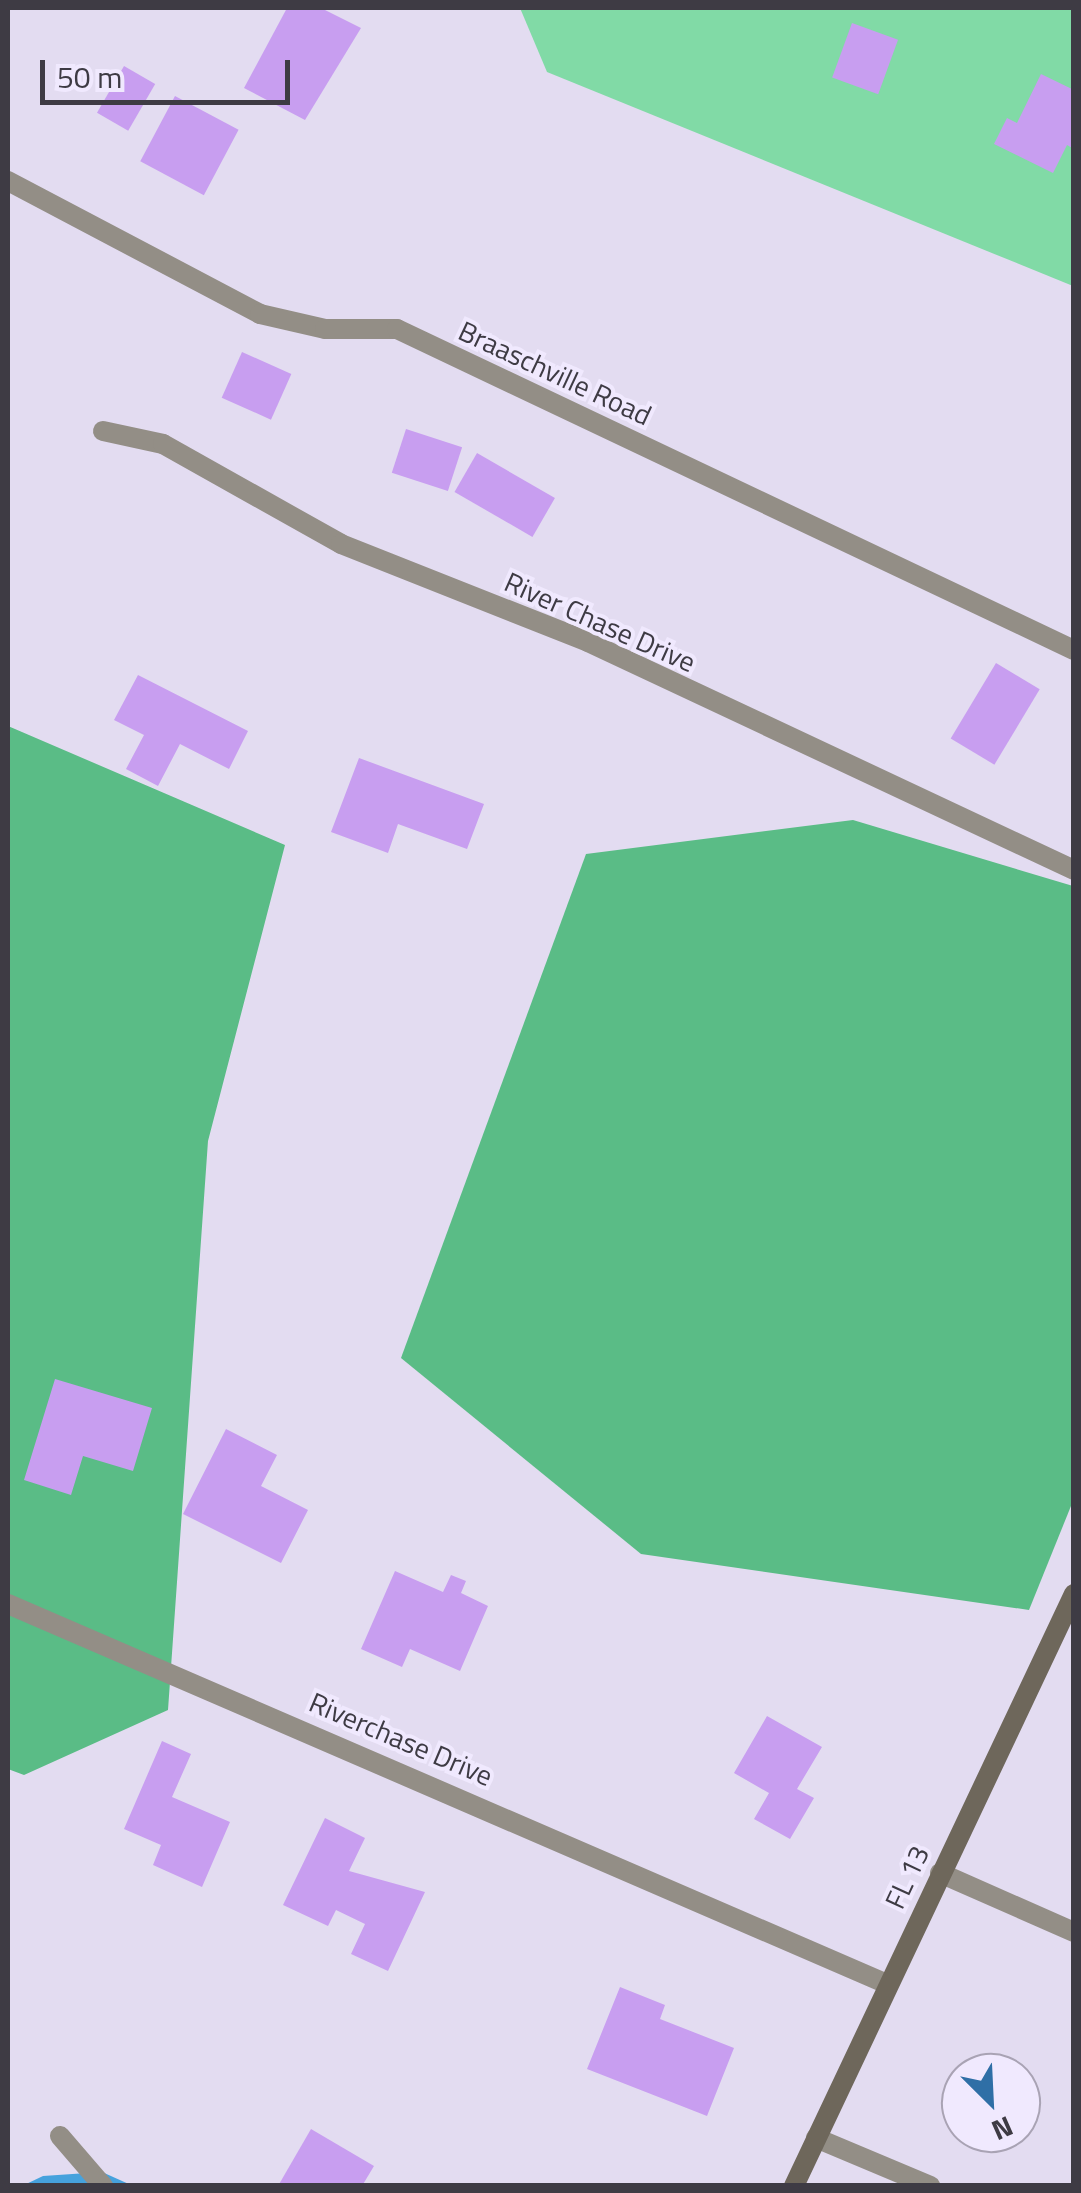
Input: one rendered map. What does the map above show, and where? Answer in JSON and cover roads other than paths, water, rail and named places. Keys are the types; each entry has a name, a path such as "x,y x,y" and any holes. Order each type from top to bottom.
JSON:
{"main road":[{"name":"FL 13","path":"794,2186 886,1984 1072,1601"}],"street":[{"name":"Braaschville Road","path":"8,181 260,314 306,326 396,329 1074,650"},
{"name":"River Chase Drive","path":"104,431 163,444 341,544 588,642 1074,870"},
{"name":"Riverchase Drive","path":"8,1604 886,1984"},
{"path":"940,1873 1074,1932"},
{"path":"60,2136 103,2186"},
{"path":"816,2138 930,2186"}],"water":[{"path":"102,2172 131,2185 22,2186 43,2176"}]}
